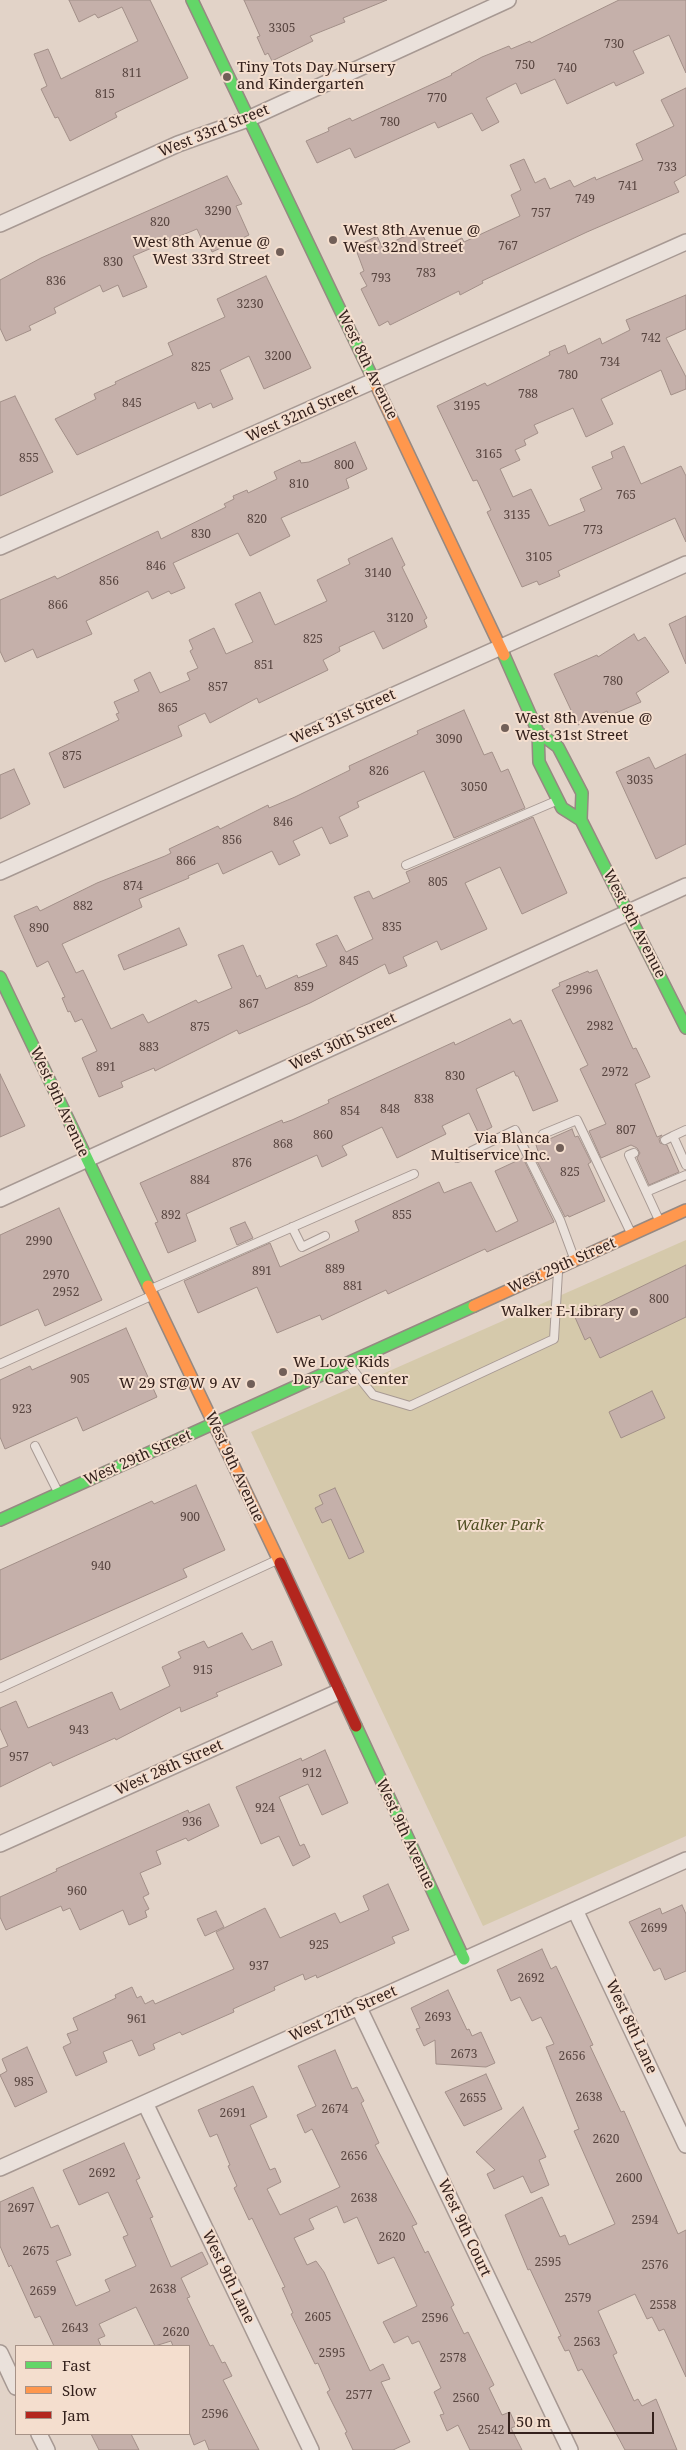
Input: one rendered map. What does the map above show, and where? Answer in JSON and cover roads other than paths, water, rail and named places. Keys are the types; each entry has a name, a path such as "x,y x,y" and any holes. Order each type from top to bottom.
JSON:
{"street":[{"name":"West 8th Avenue","path":"192,0 376,382 500,646 538,732 538,762 562,808 581,820"},
{"name":"West 33rd Street","path":"0,224 178,144 248,119 508,0"},
{"name":"West 32nd Street","path":"0,547 376,382 686,242"},
{"name":"West 31st Street","path":"0,872 686,564"},
{"name":"West 8th Avenue","path":"538,732 558,747 582,793 581,820 686,1028"},
{"name":"West 30th Street","path":"0,1199 686,886"},
{"name":"West 9th Avenue","path":"0,977 86,1160 215,1424 464,1960"},
{"name":"West 29th Street","path":"0,1520 686,1210"},
{"name":"West 28th Street","path":"0,1844 338,1692"},
{"name":"West 27th Street","path":"0,2168 686,1860"},
{"name":"West 8th Lane","path":"575,1910 686,2145"},
{"name":"West 9th Court","path":"358,2006 570,2450"},
{"name":"West 9th Lane","path":"145,2104 310,2450"},
{"path":"0,2353 15,2385"},
{"path":"40,2435 47,2450"}],"lane":[{"path":"406,865 558,800"},
{"path":"543,1134 577,1120 632,1235"},
{"path":"457,1158 515,1130 560,1220 574,1260"},
{"path":"665,1140 686,1130"},
{"path":"673,1136 686,1165"},
{"path":"671,1154 680,1150"},
{"path":"634,1153 629,1155 639,1169 646,1192 659,1222"},
{"path":"0,1364 292,1227 414,1174"},
{"path":"646,1192 686,1175"},
{"path":"292,1227 302,1247 325,1236"},
{"path":"348,1364 373,1396 410,1406 554,1339 558,1267"},
{"path":"35,1446 58,1494"},
{"path":"0,1688 277,1560"}],"place":[{"name":"Tiny Tots Day Nursery and Kindergarten","path":"227,77"},
{"name":"West 8th Avenue @ West 32nd Street","path":"333,240"},
{"name":"West 8th Avenue @ West 33rd Street","path":"280,252"},
{"name":"West 8th Avenue @ West 31st Street","path":"505,728"},
{"name":"Via Blanca Multiservice Inc.","path":"560,1148"},
{"name":"Walker E-Library","path":"634,1312"},
{"name":"We Love Kids Day Care Center","path":"283,1372"},
{"name":"W 29 ST@W 9 AV","path":"251,1384"}],"park label":[{"name":"Walker Park","path":"500,1526"}]}
